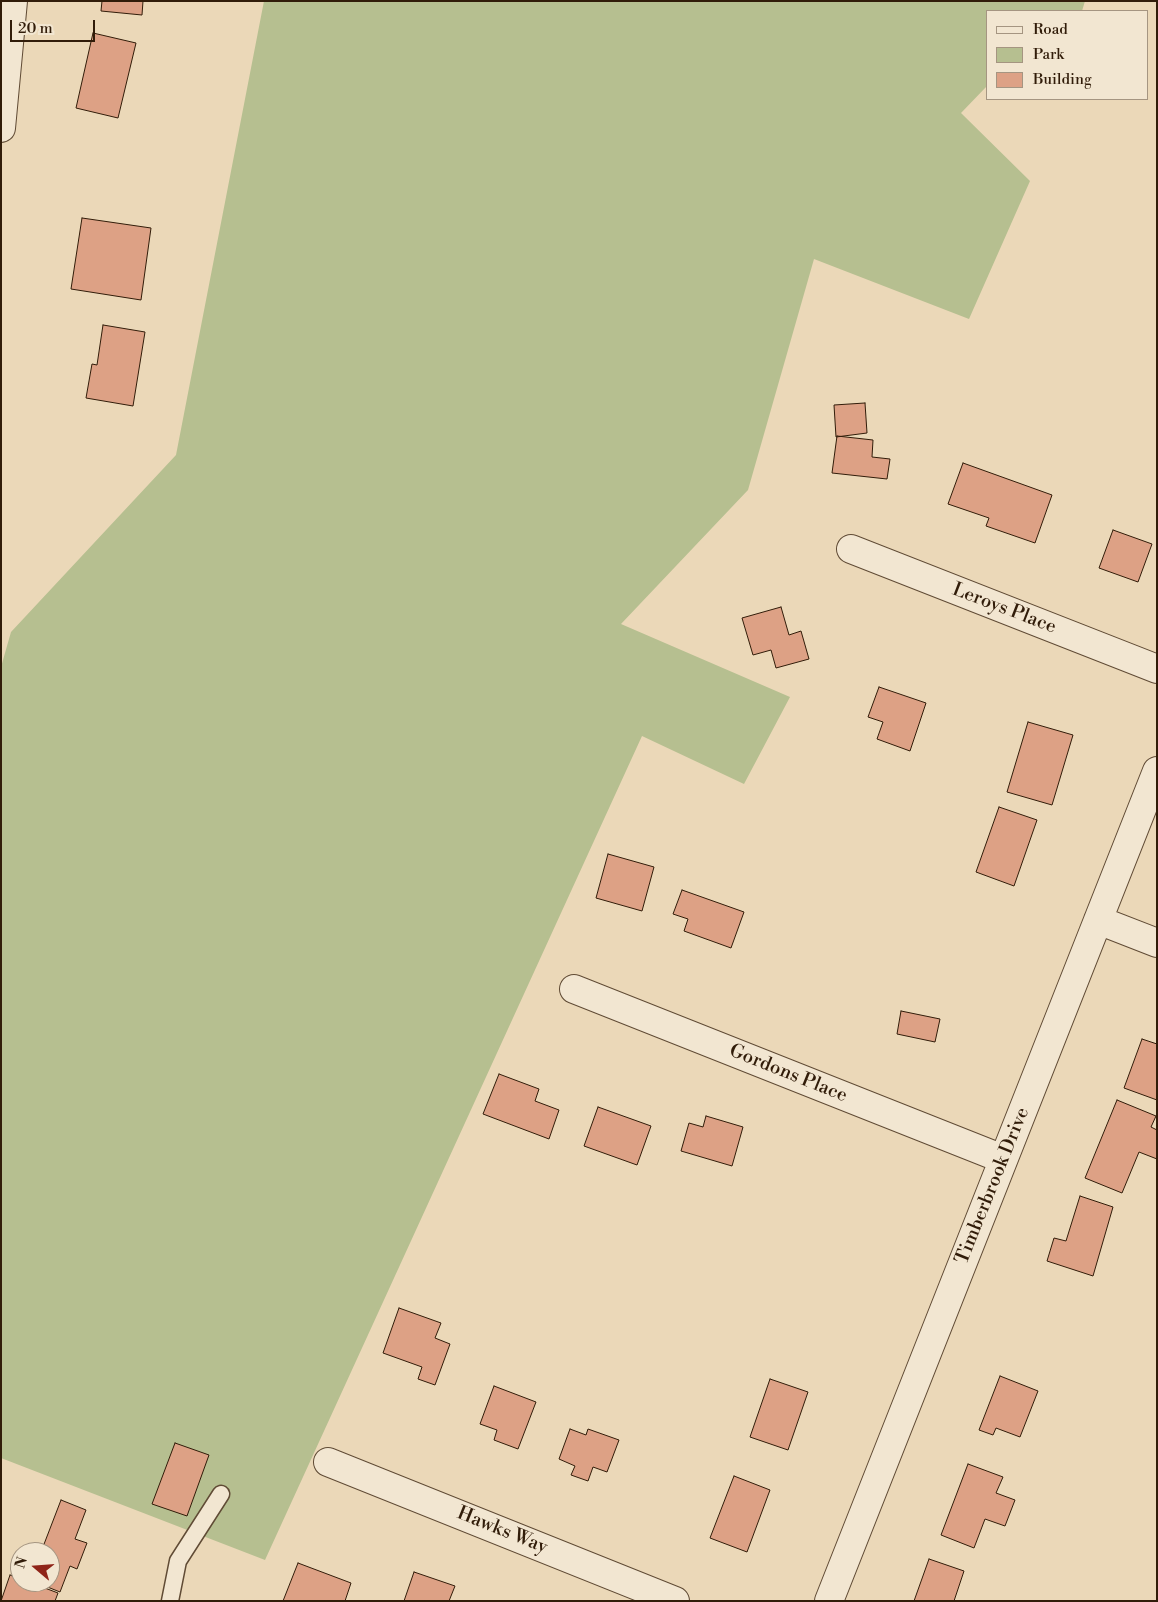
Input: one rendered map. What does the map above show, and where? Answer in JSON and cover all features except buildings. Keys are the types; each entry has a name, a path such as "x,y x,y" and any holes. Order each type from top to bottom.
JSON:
{"street":[{"path":"1,128 13,1"},
{"name":"Leroys Place","path":"851,549 1157,669"},
{"name":"Timberbrook Drive","path":"828,1601 1157,772"},
{"path":"1098,920 1157,943"},
{"name":"Gordons Place","path":"574,989 1003,1159"},
{"name":"Hawks Way","path":"328,1462 675,1601"}],"lane":[{"path":"170,1601 178,1561 221,1494"}],"green space":[{"path":"264,1 1085,1 1082,10 986,10 986,87 961,113 1030,181 969,319 814,259 748,490 621,624 790,697 744,784 642,736 265,1560 1,1458 1,667 11,632 176,455"}]}
